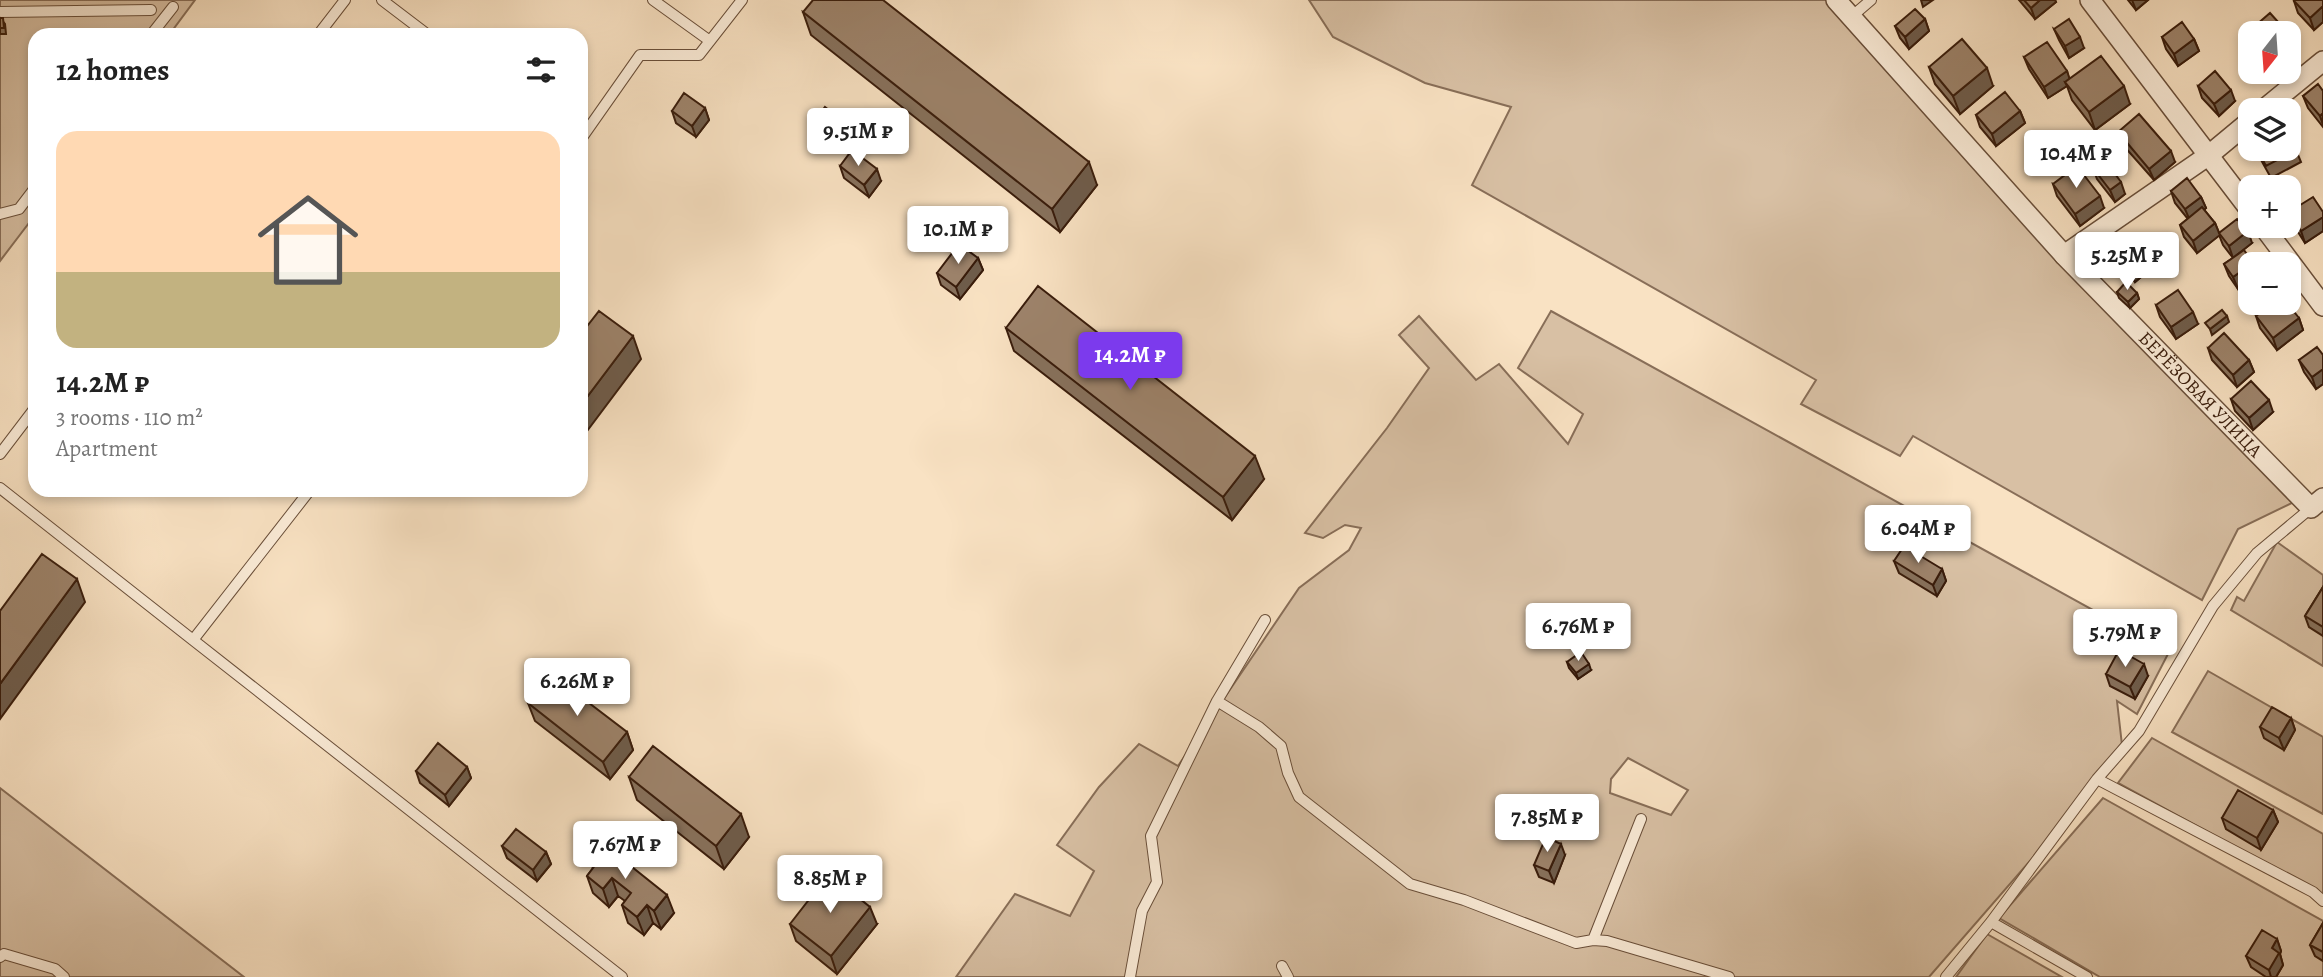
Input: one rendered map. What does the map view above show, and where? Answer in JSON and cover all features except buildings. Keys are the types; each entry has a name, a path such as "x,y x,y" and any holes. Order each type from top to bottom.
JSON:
{"street":[{"name":"БЕРЁЗОВАЯ УЛИЦА","path":"1836,0 2064,255 2317,503"},
{"path":"2090,0 2238,194"},
{"path":"2278,98 2323,61"},
{"path":"2064,255 2209,155 2238,131"},
{"path":"2272,238 2323,306"}],"lane":[{"path":"323,28 345,0"},
{"path":"382,0 419,28"},
{"path":"653,0 710,41"},
{"path":"588,129 639,55 699,55 743,0"},
{"path":"1850,18 1871,0"},
{"path":"156,28 173,7"},
{"path":"0,12 151,10"},
{"path":"0,214 19,209 28,197"},
{"path":"0,454 28,417"},
{"path":"0,488 622,977"},
{"path":"193,640 305,497"},
{"path":"1946,977 1992,922 2097,779 2138,731 2213,606 2257,553 2317,503"},
{"path":"1130,977 1142,911 1157,881 1151,836 1217,701 1265,620"},
{"path":"1217,701 1281,746 1288,773 1299,797 1410,884 1464,900 1576,943 1593,940 1644,951 1729,977"},
{"path":"2097,779 2313,892 2323,901"},
{"path":"1593,940 1641,819"},
{"path":"1992,922 2087,977"},
{"path":"0,957 4,954 55,969 64,977"},
{"path":"1282,966 1288,977"}],"shaded area":[{"path":"0,0 195,0 174,28 28,28 28,224 0,261"},
{"path":"1309,0 1831,0 2298,500 2238,529 2202,600 1913,436 1900,456 1801,404 1816,380 1472,185 1511,107 1425,83 1333,37"},
{"path":"1551,311 2169,652 2137,714 2117,701 2123,754 1929,977 956,977 1015,894 1070,916 1094,871 1057,845 1099,787 1139,744 1178,766 1299,588 1349,550 1361,528 1345,525 1323,538 1305,533 1387,428 1429,368 1399,335 1419,316 1476,380 1499,364 1568,444 1583,414 1518,368","holes":["1628,758 1688,790 1671,815 1610,793 1611,779"]},
{"path":"2277,542 2323,575 2323,666 2231,610 2237,597 2244,601"},
{"path":"2208,671 2323,737 2323,814 2172,732"},
{"path":"2152,738 2323,834 2323,895 2118,783"},
{"path":"0,788 244,977 0,977"},
{"path":"2103,798 2323,921 2323,977 2100,977 1999,918"},
{"path":"1987,934 2062,977 1956,977"}]}
